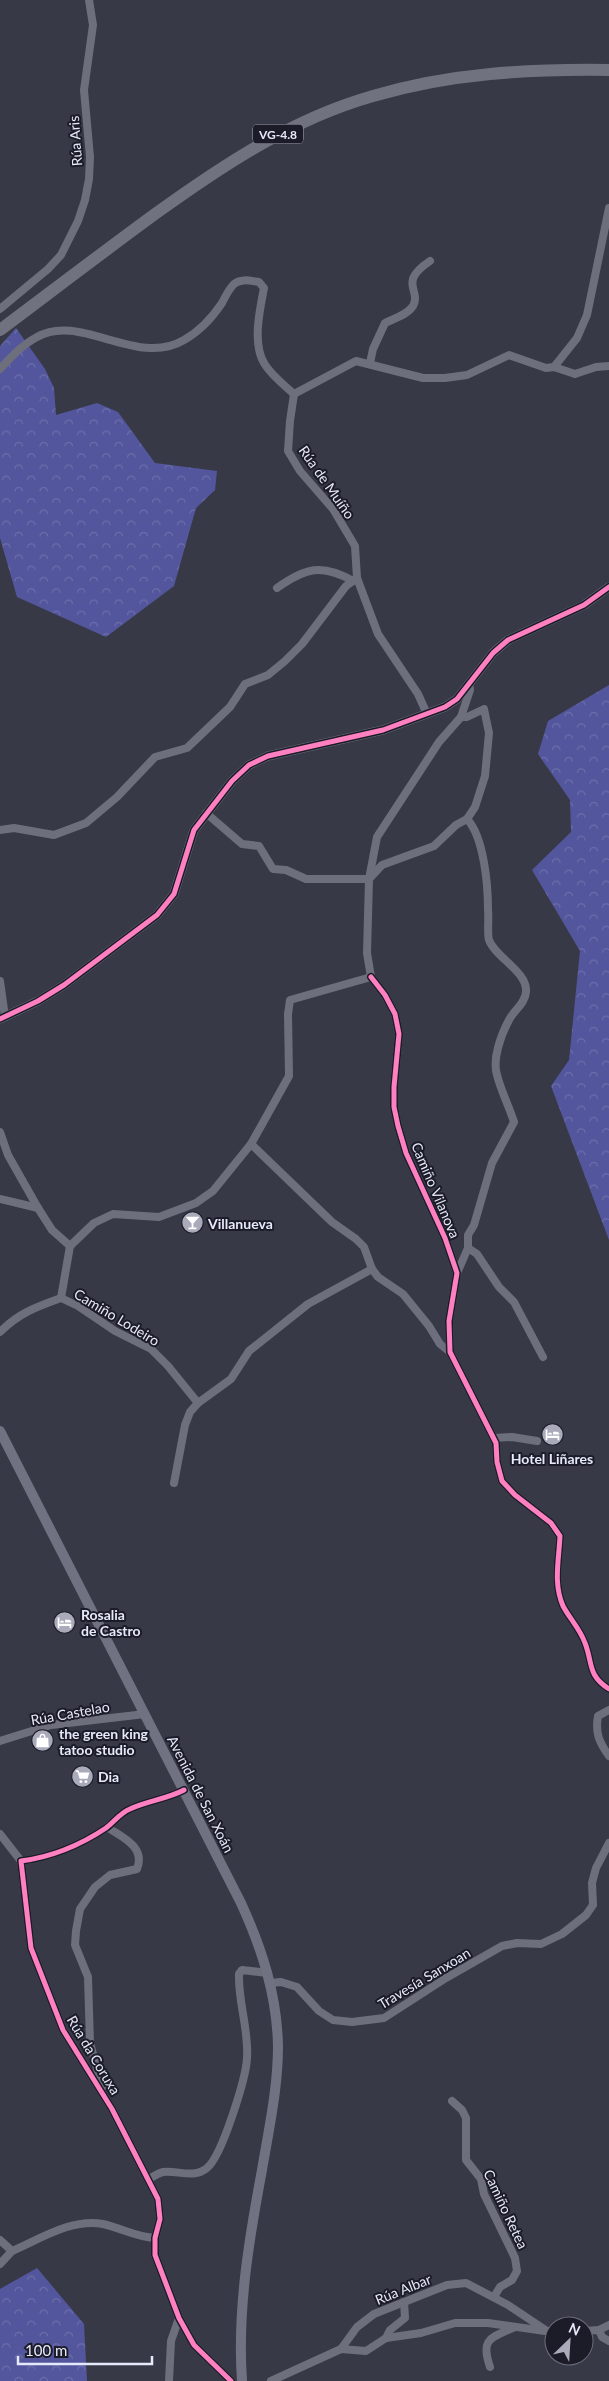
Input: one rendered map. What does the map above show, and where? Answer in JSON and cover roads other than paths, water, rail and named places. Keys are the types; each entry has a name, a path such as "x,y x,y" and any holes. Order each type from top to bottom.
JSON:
{"highway":[{"name":"VG-4.8","path":"0,330 217,169 271,138 322,114 380,94 424,83 475,74 521,70 609,70"}],"main road":[{"name":"Avenida de San Xoán","path":"0,1431 242,1903 256,1936 269,1978 278,2044 277,2084 257,2195 243,2302 239,2345 242,2381"}],"street":[{"name":"Rúa Aris","path":"0,309 48,269 61,255 78,220 85,200 90,157 84,90 93,25 89,0"},
{"path":"554,367 577,338 587,315 609,208"},
{"path":"370,363 373,349 386,322 403,315 413,305 413,277 417,270 430,261"},
{"path":"0,369 17,351 38,336 57,330 80,332 146,348 169,346 184,341 199,330 214,315 234,284 246,280 259,282 264,288 259,326 259,342 263,362 276,378 294,394 356,361 370,363 423,378 467,374 509,355 546,368 554,367 575,374 596,367 609,366"},
{"name":"Rúa de Muíño","path":"294,394 288,450 300,471 333,509 354,546 355,580 378,634 418,694 427,714"},
{"path":"277,588 296,574 309,570 325,570 355,580"},
{"path":"0,830 14,828 54,835 86,823 116,797 155,757 187,748 230,707 245,684 268,674 285,661 302,644 346,586 355,580"},
{"path":"0,981 2,1018 64,985 157,915 174,894 194,830 206,812 232,781 249,765 268,756 383,730 445,707 457,699 493,653 508,640 584,605 609,587"},
{"path":"0,1332 14,1318 61,1298 70,1246 94,1223 113,1214 159,1217 196,1203 213,1191 251,1144 289,1076 288,1014 290,1000 371,977 367,953 369,879 377,837 439,742 461,717 470,690 469,684"},
{"path":"206,812 242,844 259,846 273,869 286,870 306,879 369,879 382,865 434,846 456,825 467,819 481,793 485,776 489,732 484,709 467,717 461,717"},
{"path":"457,1273 468,1248 468,1235 474,1225 492,1163 514,1122 496,1074 496,1063 500,1042 509,1020 524,1000 526,990 524,980 490,941 488,890 474,827 467,819"},
{"name":"Camiño Vilanova","path":"371,977 385,995 395,1014 399,1034 394,1087 394,1107 398,1126 406,1153 444,1238 457,1273 449,1321 450,1352 496,1442 497,1462 502,1481 515,1495 551,1523 560,1536 556,1568 562,1604 583,1637 588,1650 590,1667 596,1678 609,1689"},
{"path":"0,1132 8,1155 38,1208 52,1230 70,1246"},
{"path":"251,1144 332,1222 360,1243 372,1269 386,1284 403,1294 429,1326 440,1344 450,1352"},
{"path":"0,1199 38,1208"},
{"path":"468,1248 477,1254 499,1287 514,1302 543,1357"},
{"path":"174,1483 184,1425 190,1412 198,1403 218,1391 231,1380 249,1351 308,1304 372,1269"},
{"name":"Camiño Lodeiro","path":"61,1298 78,1306 115,1331 151,1349 168,1366 198,1403"},
{"path":"494,1438 512,1437 537,1441"},
{"path":"609,1710 598,1716 596,1727 598,1741 609,1756"},
{"name":"Rúa Castelao","path":"0,1741 51,1725 145,1714"},
{"path":"0,1834 21,1861 46,1858 71,1848 107,1827 117,1816 130,1809 184,1790"},
{"path":"105,2098 90,2043 88,1977 74,1945 76,1931 80,1910 95,1887 110,1875 137,1869 140,1863 139,1856 129,1839 107,1827"},
{"name":"Travesía Sanxoan","path":"149,2180 162,2172 192,2174 208,2168 214,2160 227,2132 247,2058 239,1974 242,1970 297,1987 319,2011 333,2020 368,2021 384,2018 446,1978 502,1946 517,1943 541,1944 562,1934 586,1915 593,1905 592,1883 596,1868 609,1843"},
{"name":"Rúa da Coruxa","path":"21,1861 31,1948 63,2030 105,2098 149,2180 160,2209 155,2238 158,2266 179,2318 194,2345 231,2381"},
{"name":"Camiño Retea","path":"452,2101 462,2110 466,2118 466,2160 481,2179 484,2194 515,2258 517,2271 512,2280 500,2287 494,2297"},
{"path":"0,2264 12,2251 79,2224 102,2224 141,2238 155,2238"},
{"path":"0,2240 12,2251"},
{"name":"Rúa Albar","path":"276,2380 341,2349 357,2327 374,2314 447,2285 466,2283 494,2297 544,2327"},
{"path":"386,2338 390,2330 406,2318 404,2302"},
{"path":"169,2381 171,2341 179,2318"},
{"path":"341,2349 366,2351 386,2338 421,2333 455,2323 544,2330"},
{"path":"594,2330 609,2325"},
{"path":"490,2367 485,2352 486,2343 491,2338 515,2327"},
{"path":"599,2330 602,2337 609,2341"}],"place":[{"name":"Villanueva","path":"192,1223"},
{"name":"Hotel Liñares","path":"552,1435"},
{"name":"Rosalia de Castro","path":"65,1622"},
{"name":"the green king tatoo studio","path":"43,1741"},
{"name":"Dia","path":"82,1776"}]}
